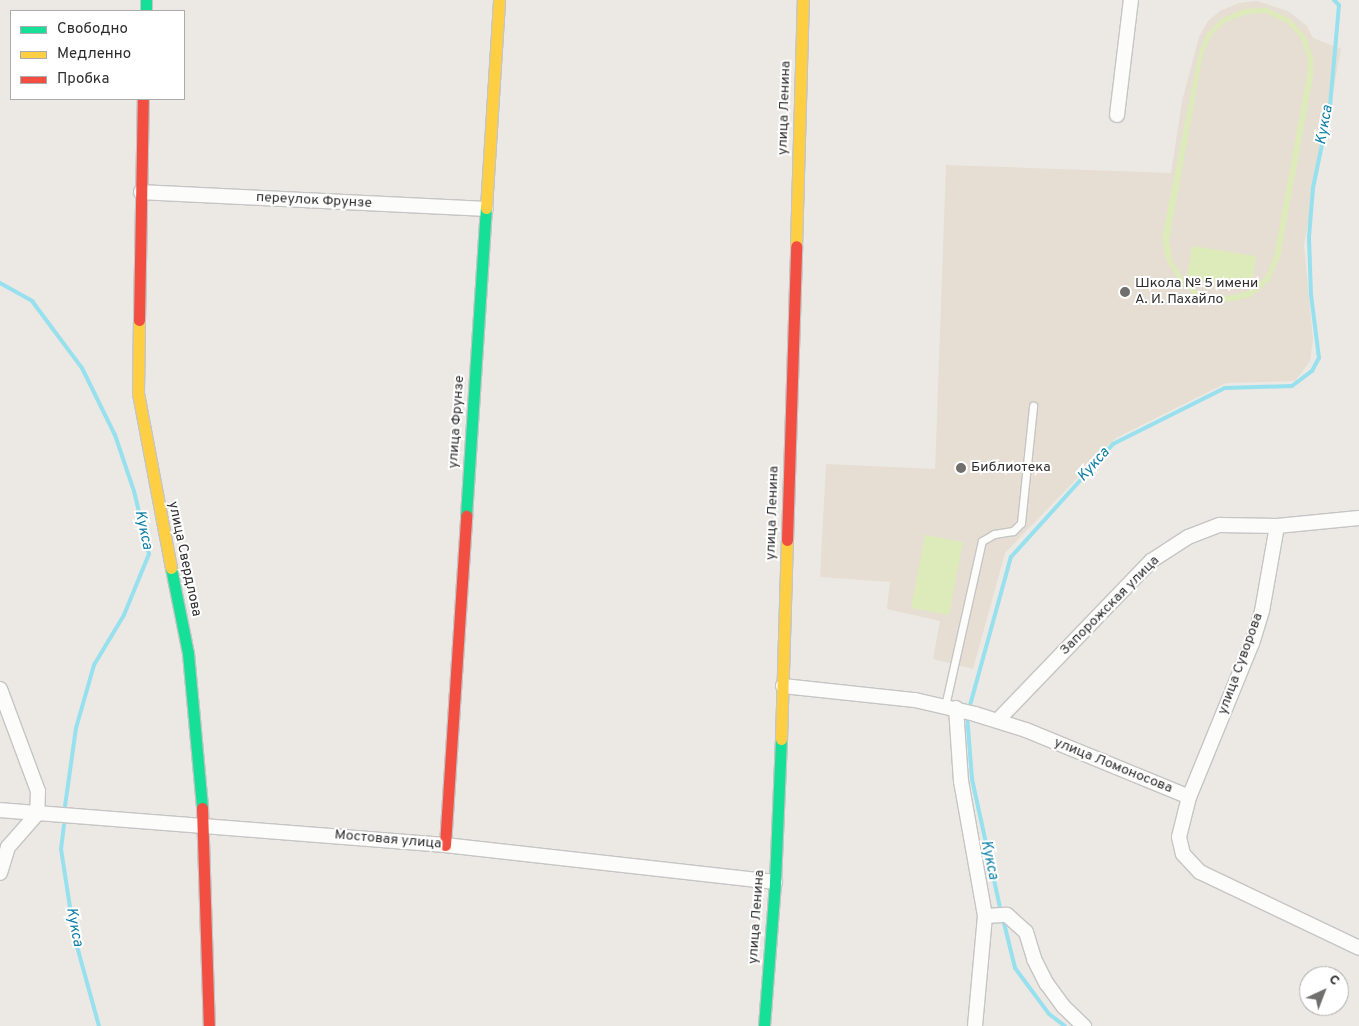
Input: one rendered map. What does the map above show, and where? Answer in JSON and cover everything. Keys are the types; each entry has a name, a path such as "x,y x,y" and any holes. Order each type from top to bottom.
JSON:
{"street":[{"name":"улица Фрунзе","path":"445,845 499,0"},
{"name":"улица Ленина","path":"764,1026 775,882 783,686 803,0"},
{"path":"1117,116 1131,0"},
{"name":"улица Свердлова","path":"144,100 138,393 145,444 188,653 204,824 209,1026"},
{"name":"переулок Фрунзе","path":"141,192 486,209"},
{"name":"Запорожская улица","path":"998,720 1151,562 1188,537 1220,525 1277,526 1359,518"},
{"name":"улица Суворова","path":"1189,797 1252,643 1262,611 1277,526"},
{"name":"улица Ломоносова","path":"783,686 960,710 998,720 1189,797 1179,836 1183,854 1200,872 1359,948"},
{"path":"0,689 38,791 37,814 8,847 0,873"},
{"path":"960,710 961,781 996,916 975,1026"},
{"name":"Мостовая улица","path":"0,810 204,824 445,845 775,882"},
{"path":"996,916 1026,932 1034,959 1047,984 1064,1007 1084,1026"}],"lane":[{"path":"960,710 982,541 994,534 1013,531 1021,524 1033,406"}],"shaded area":[{"name":"Школа № 5 имени А. И. Пахайло","path":"1257,1 1288,11 1307,26 1313,38 1341,49 1304,245 1313,339 1310,361 1295,381 1226,383 1116,438 1005,553 973,669 933,659 940,621 887,609 890,582 820,577 826,464 935,469 946,165 1171,173 1182,101 1199,37 1208,21 1220,11 1239,3"}],"green space":[{"path":"1267,8 1290,19 1306,37 1313,58 1313,76 1280,257 1269,281 1252,296 1233,301 1212,301 1192,293 1177,278 1166,259 1162,238 1199,53 1207,33 1223,18 1244,9","holes":["1266,13 1287,23 1301,38 1308,58 1307,75 1274,257 1266,276 1253,289 1235,295 1214,296 1197,291 1183,278 1172,260 1169,240 1203,54 1212,34 1227,21 1248,14"]},
{"path":"1192,246 1256,256 1251,288 1187,278"},
{"path":"925,535 963,542 949,615 911,608"}],"waterway":[{"name":"Кукса","path":"969,709 1011,557 1113,444 1225,388 1292,386 1312,371 1319,358 1311,295 1309,237 1313,188 1330,106 1339,5 1334,0"},
{"name":"Кукса","path":"0,283 32,301 82,368 115,435 134,491 149,554 124,615 94,665 76,728 65,806"},
{"name":"Кукса","path":"967,715 972,779 1001,912"},
{"name":"Кукса","path":"64,825 61,849 75,939 99,1026"},
{"name":"Кукса","path":"1003,919 1015,968 1049,1014 1065,1026"}],"traffic: fast":[{"path":"146,0 146,10"},
{"path":"466,516 486,208"},
{"path":"171,568 188,653 202,808"},
{"path":"764,1026 775,882 781,739"}],"traffic: slow":[{"path":"486,208 499,0"},
{"path":"796,246 803,0"},
{"path":"139,320 138,393 171,568"},
{"path":"781,739 787,540"}],"traffic: jam":[{"path":"139,320 143,100"},
{"path":"787,540 796,246"},
{"path":"445,845 466,516"},
{"path":"202,808 209,1026"}],"place":[{"name":"Школа № 5 имени А. И. Пахайло","path":"1125,292"},
{"name":"Библиотека","path":"961,468"}]}
